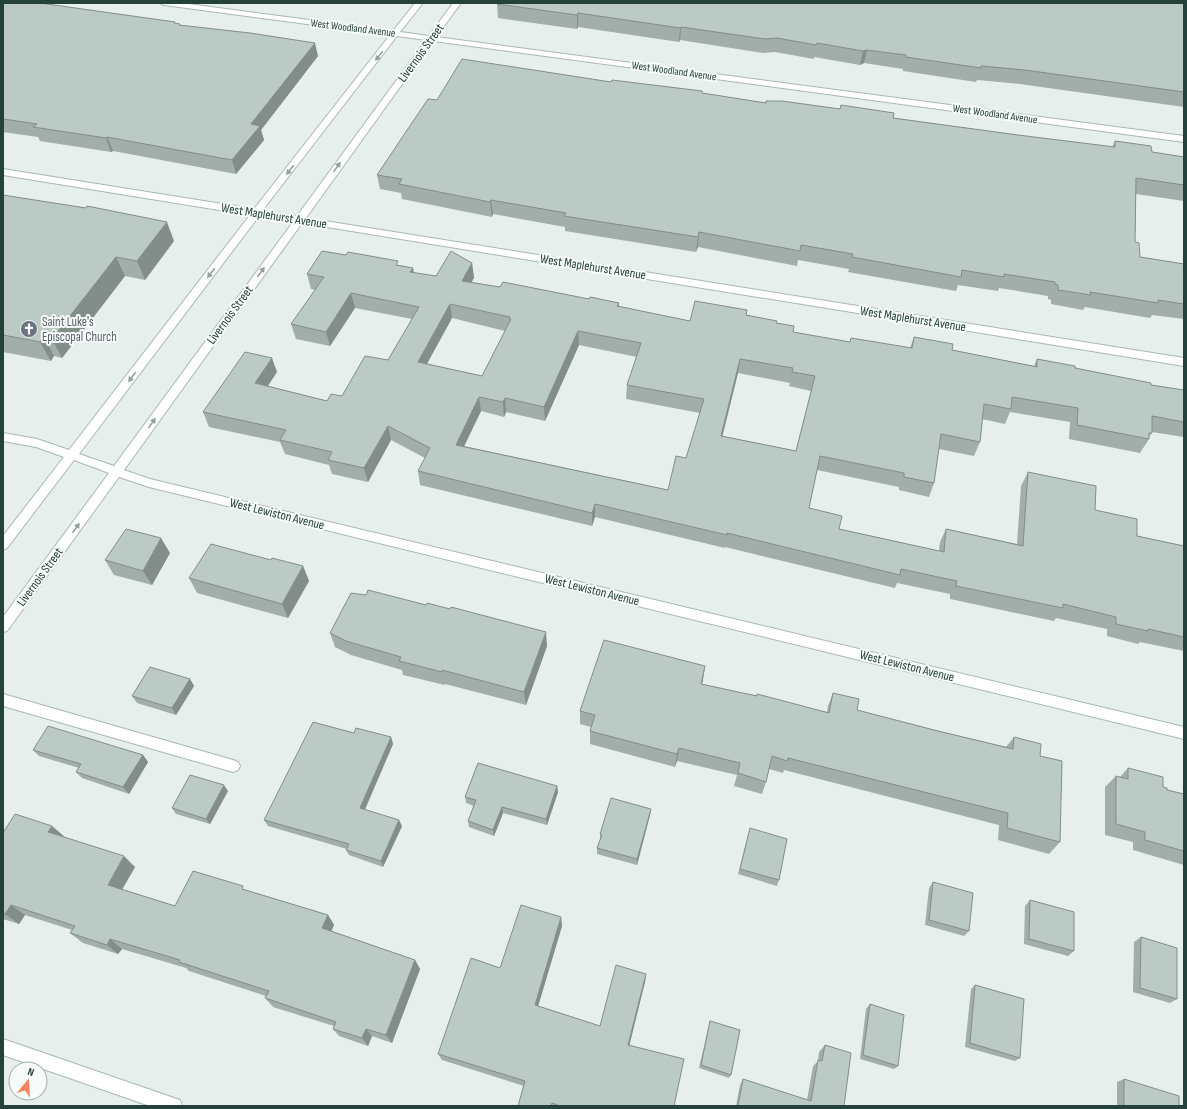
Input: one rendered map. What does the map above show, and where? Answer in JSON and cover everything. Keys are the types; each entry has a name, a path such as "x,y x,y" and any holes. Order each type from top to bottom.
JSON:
{"street":[{"name":"West Woodland Avenue","path":"164,3 1184,139"},
{"path":"3,545 256,213 419,3"},
{"name":"Livernois Street","path":"3,627 458,3"},
{"name":"West Maplehurst Avenue","path":"3,172 1184,362"},
{"name":"West Lewiston Avenue","path":"3,436 37,443 149,484 1184,733"},
{"path":"3,700 232,766"},
{"path":"3,1047 174,1106"}],"building":[{"path":"3,3 40,3 175,22 174,23 180,24 179,25 250,33 315,43 251,124 260,126 232,160 107,137 33,127 37,124 3,119"},
{"path":"1184,3 1184,92 1025,70 981,66 981,68 906,57 906,55 867,50 863,51 817,43 816,45 777,38 765,39 578,13 577,15 497,4"},
{"path":"462,59 611,82 612,80 702,91 702,93 766,103 766,101 782,101 840,109 841,105 894,113 893,118 1018,135 1115,147 1115,141 1151,146 1152,152 1184,157 1184,185 1136,178 1135,242 1139,243 1140,257 1184,264 1184,304 1158,300 1158,303 1090,292 1091,295 1058,290 1058,285 1055,284 1055,282 1004,274 1004,277 962,270 961,277 852,257 853,254 801,245 800,251 699,232 698,237 564,216 566,213 491,200 490,202 399,184 402,179 377,175 428,99 437,100"},
{"path":"3,195 86,208 87,206 167,222 137,261 116,257 52,339 44,337 40,342 3,335"},
{"path":"322,251 346,255 348,252 398,261 396,265 413,268 410,272 436,276 451,251 472,263 462,281 500,287 503,282 589,299 590,297 619,303 617,306 690,321 695,301 747,310 746,315 794,326 793,332 850,342 851,338 912,348 914,337 953,344 952,350 1037,367 1037,359 1151,383 1151,385 1184,390 1184,422 1152,416 1152,433 1149,433 1149,439 1077,425 1078,408 1012,397 1011,409 984,404 980,442 941,434 934,483 904,477 904,473 820,456 809,508 842,516 839,529 944,552 946,529 1023,546 1028,472 1096,486 1095,510 1137,519 1137,536 1184,546 1184,637 1116,624 1116,617 1063,604 1063,608 956,586 957,581 901,569 900,575 727,533 727,535 595,504 592,513 418,471 430,448 388,426 364,468 328,460 332,452 280,440 286,430 203,412 245,352 272,358 255,383 327,401 331,394 342,396 365,356 388,360 419,307 351,293 326,332 291,324 324,277 307,274","holes":["450,304 510,317 509,319 511,319 482,376 418,362","578,331 641,343 627,385 704,399 686,458 676,456 668,490 456,445 479,397 503,402 505,398 544,407","740,359 793,368 792,372 815,376 796,451 721,436"]},
{"path":"126,529 161,538 143,571 105,560"},
{"path":"211,544 271,560 272,558 303,566 282,604 189,578"},
{"path":"368,590 426,605 427,603 450,609 451,607 546,632 524,692 442,670 442,672 399,661 401,657 346,641 330,633 351,593 366,595"},
{"path":"604,640 705,666 701,684 757,696 757,694 829,713 833,693 859,699 857,710 938,731 1013,749 1014,737 1041,744 1040,756 1062,761 1060,842 1007,828 1008,813 788,758 787,761 772,756 766,782 738,773 740,763 679,748 677,754 590,731 595,715 580,711"},
{"path":"150,667 190,679 172,708 132,696"},
{"path":"313,722 354,733 356,728 391,737 360,808 399,820 381,861 346,850 349,844 264,820"},
{"path":"48,726 143,755 123,787 76,772 81,764 33,750"},
{"path":"478,763 557,786 546,819 502,807 493,830 468,821 476,800 465,797"},
{"path":"1128,768 1163,777 1163,787 1167,788 1167,790 1184,794 1184,851 1145,840 1145,832 1116,824 1116,776 1128,779"},
{"path":"190,775 224,785 206,819 172,808"},
{"path":"611,798 651,809 637,859 597,848 602,835 600,834"},
{"path":"15,814 52,826 48,832 124,856 108,885 175,906 193,871 243,886 242,889 328,915 322,928 415,960 386,1035 366,1029 362,1038 333,1029 336,1022 265,998 269,991 179,962 180,960 110,939 107,945 70,933 75,926 11,905 5,914 3,913 3,833"},
{"path":"750,828 787,839 779,880 740,869"},
{"path":"933,882 973,893 969,931 929,920"},
{"path":"1030,900 1074,912 1074,951 1029,939"},
{"path":"521,905 561,917 535,1005 600,1026 616,965 646,974 628,1045 684,1059 674,1106 560,1106 552,1103 551,1106 518,1106 525,1081 438,1054 471,958 500,968"},
{"path":"1141,937 1177,948 1177,999 1140,988"},
{"path":"975,985 1024,999 1020,1058 970,1043"},
{"path":"870,1004 904,1015 898,1066 863,1055"},
{"path":"710,1021 740,1030 731,1075 701,1065"},
{"path":"825,1045 851,1053 844,1106 738,1106 743,1079 811,1101 818,1060 822,1061"},
{"path":"1124,1079 1179,1096 1179,1106 1124,1106"}],"place":[{"name":"Saint Luke's Episcopal Church","path":"29,329"}]}
